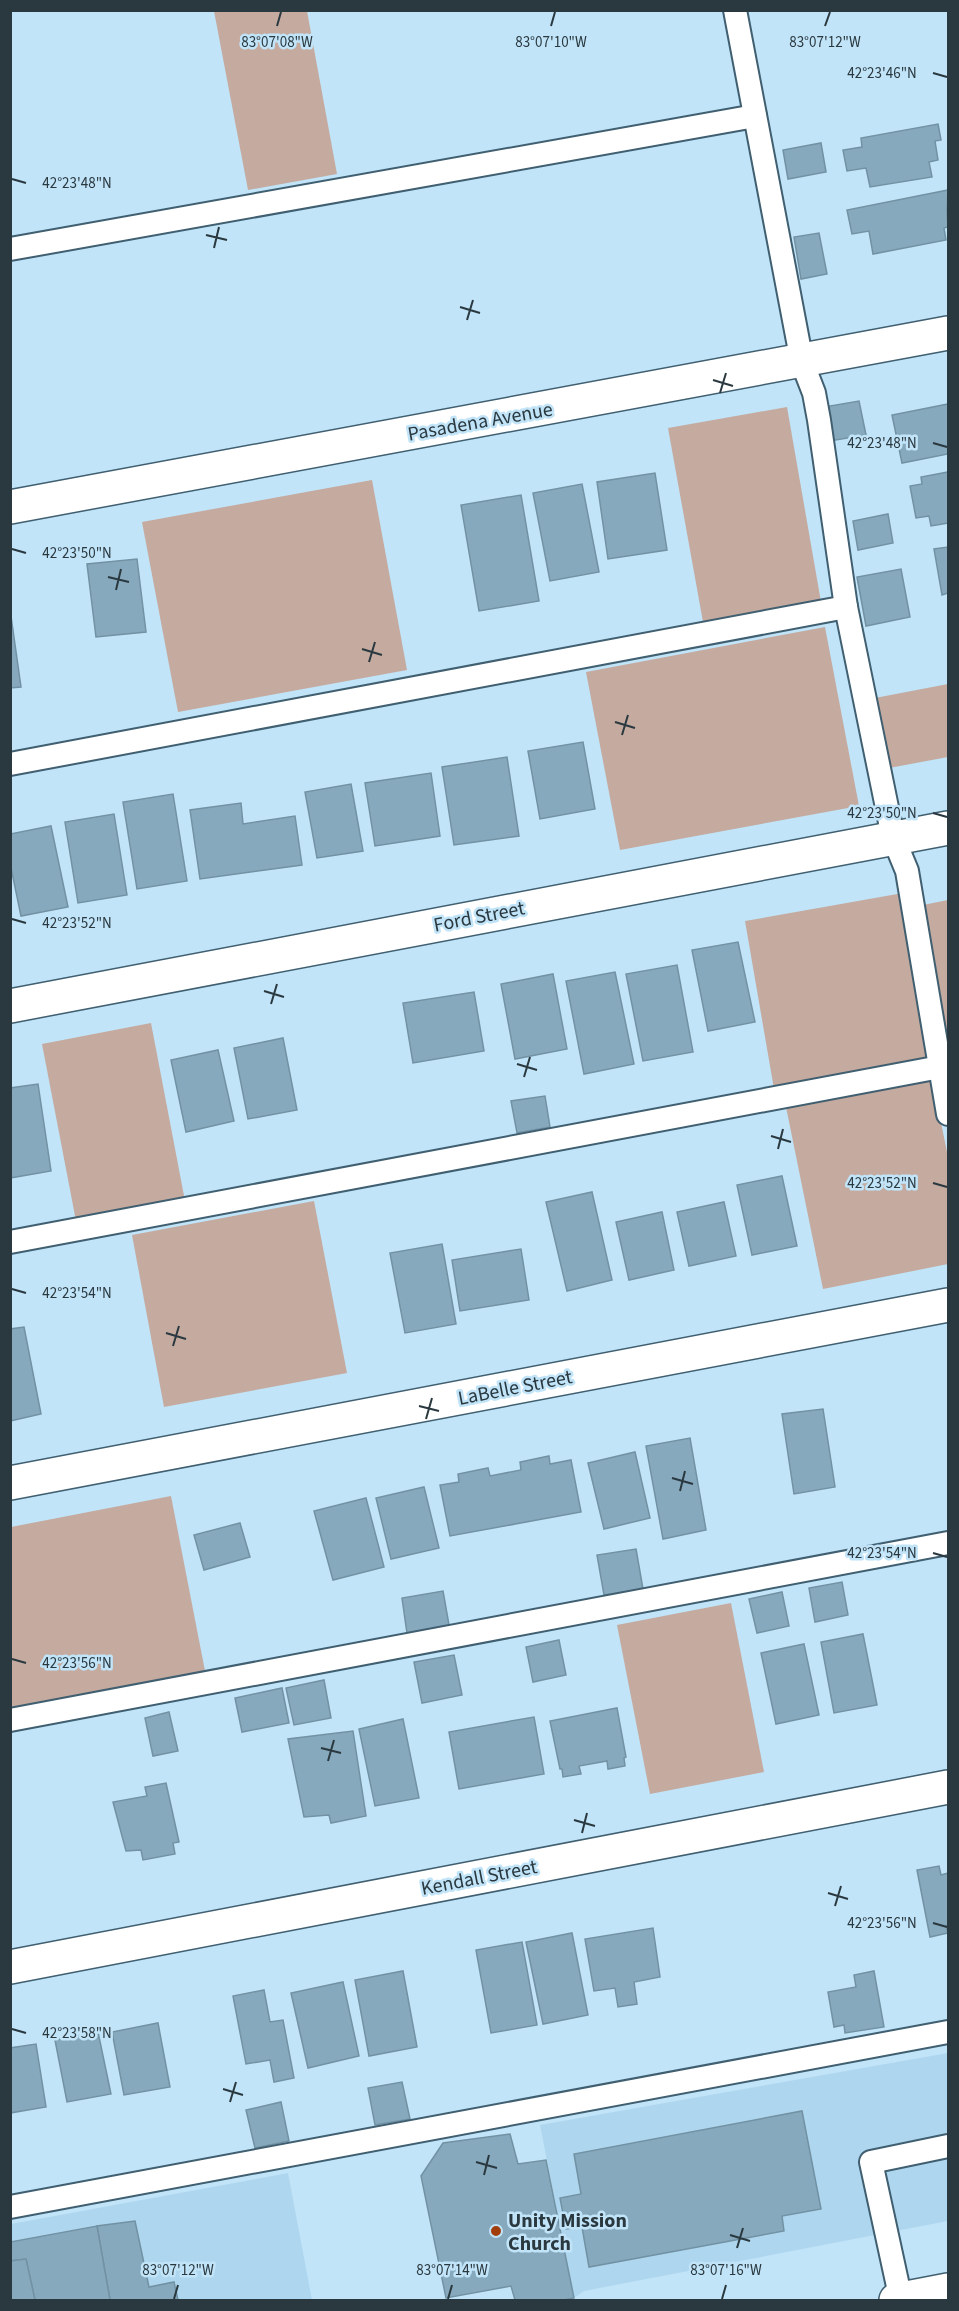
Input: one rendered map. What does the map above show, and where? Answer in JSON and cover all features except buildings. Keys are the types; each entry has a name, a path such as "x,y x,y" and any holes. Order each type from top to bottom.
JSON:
{"street":[{"name":"Pasadena Avenue","path":"10,507 802,362 948,333"},
{"name":"Ford Street","path":"10,1006 948,828"},
{"name":"LaBelle Street","path":"10,1483 948,1305"},
{"name":"Kendall Street","path":"10,1967 948,1787"},
{"path":"898,2300 948,2290"}],"lane":[{"path":"735,10 802,362 814,393 846,607 893,837 907,871 948,1114"},
{"path":"10,249 755,116"},
{"path":"10,764 846,607"},
{"path":"10,1242 940,1067"},
{"path":"10,1720 948,1543"},
{"path":"10,2206 948,2032"},
{"path":"898,2300 871,2162 948,2146"}],"shaded area":[{"path":"214,11 307,11 337,174 248,190"},
{"path":"787,407 821,602 703,622 668,428"},
{"path":"372,480 407,670 178,712 142,522"},
{"path":"825,627 859,806 620,850 586,672"},
{"path":"948,684 948,757 889,768 875,698"},
{"path":"903,893 933,1061 774,1089 745,921"},
{"path":"948,900 948,1048 923,905"},
{"path":"151,1023 185,1201 76,1221 42,1044"},
{"path":"932,1078 948,1157 948,1264 823,1289 786,1107"},
{"path":"314,1201 347,1373 164,1407 132,1235"},
{"path":"171,1496 205,1671 11,1709 11,1527"},
{"path":"731,1603 764,1772 650,1794 617,1625"},
{"path":"948,2053 948,2221 584,2291 574,2298 540,2125"},
{"path":"288,2173 312,2300 11,2300 11,2224"}],"place":[{"name":"Unity Mission Church","path":"496,2231"}]}
